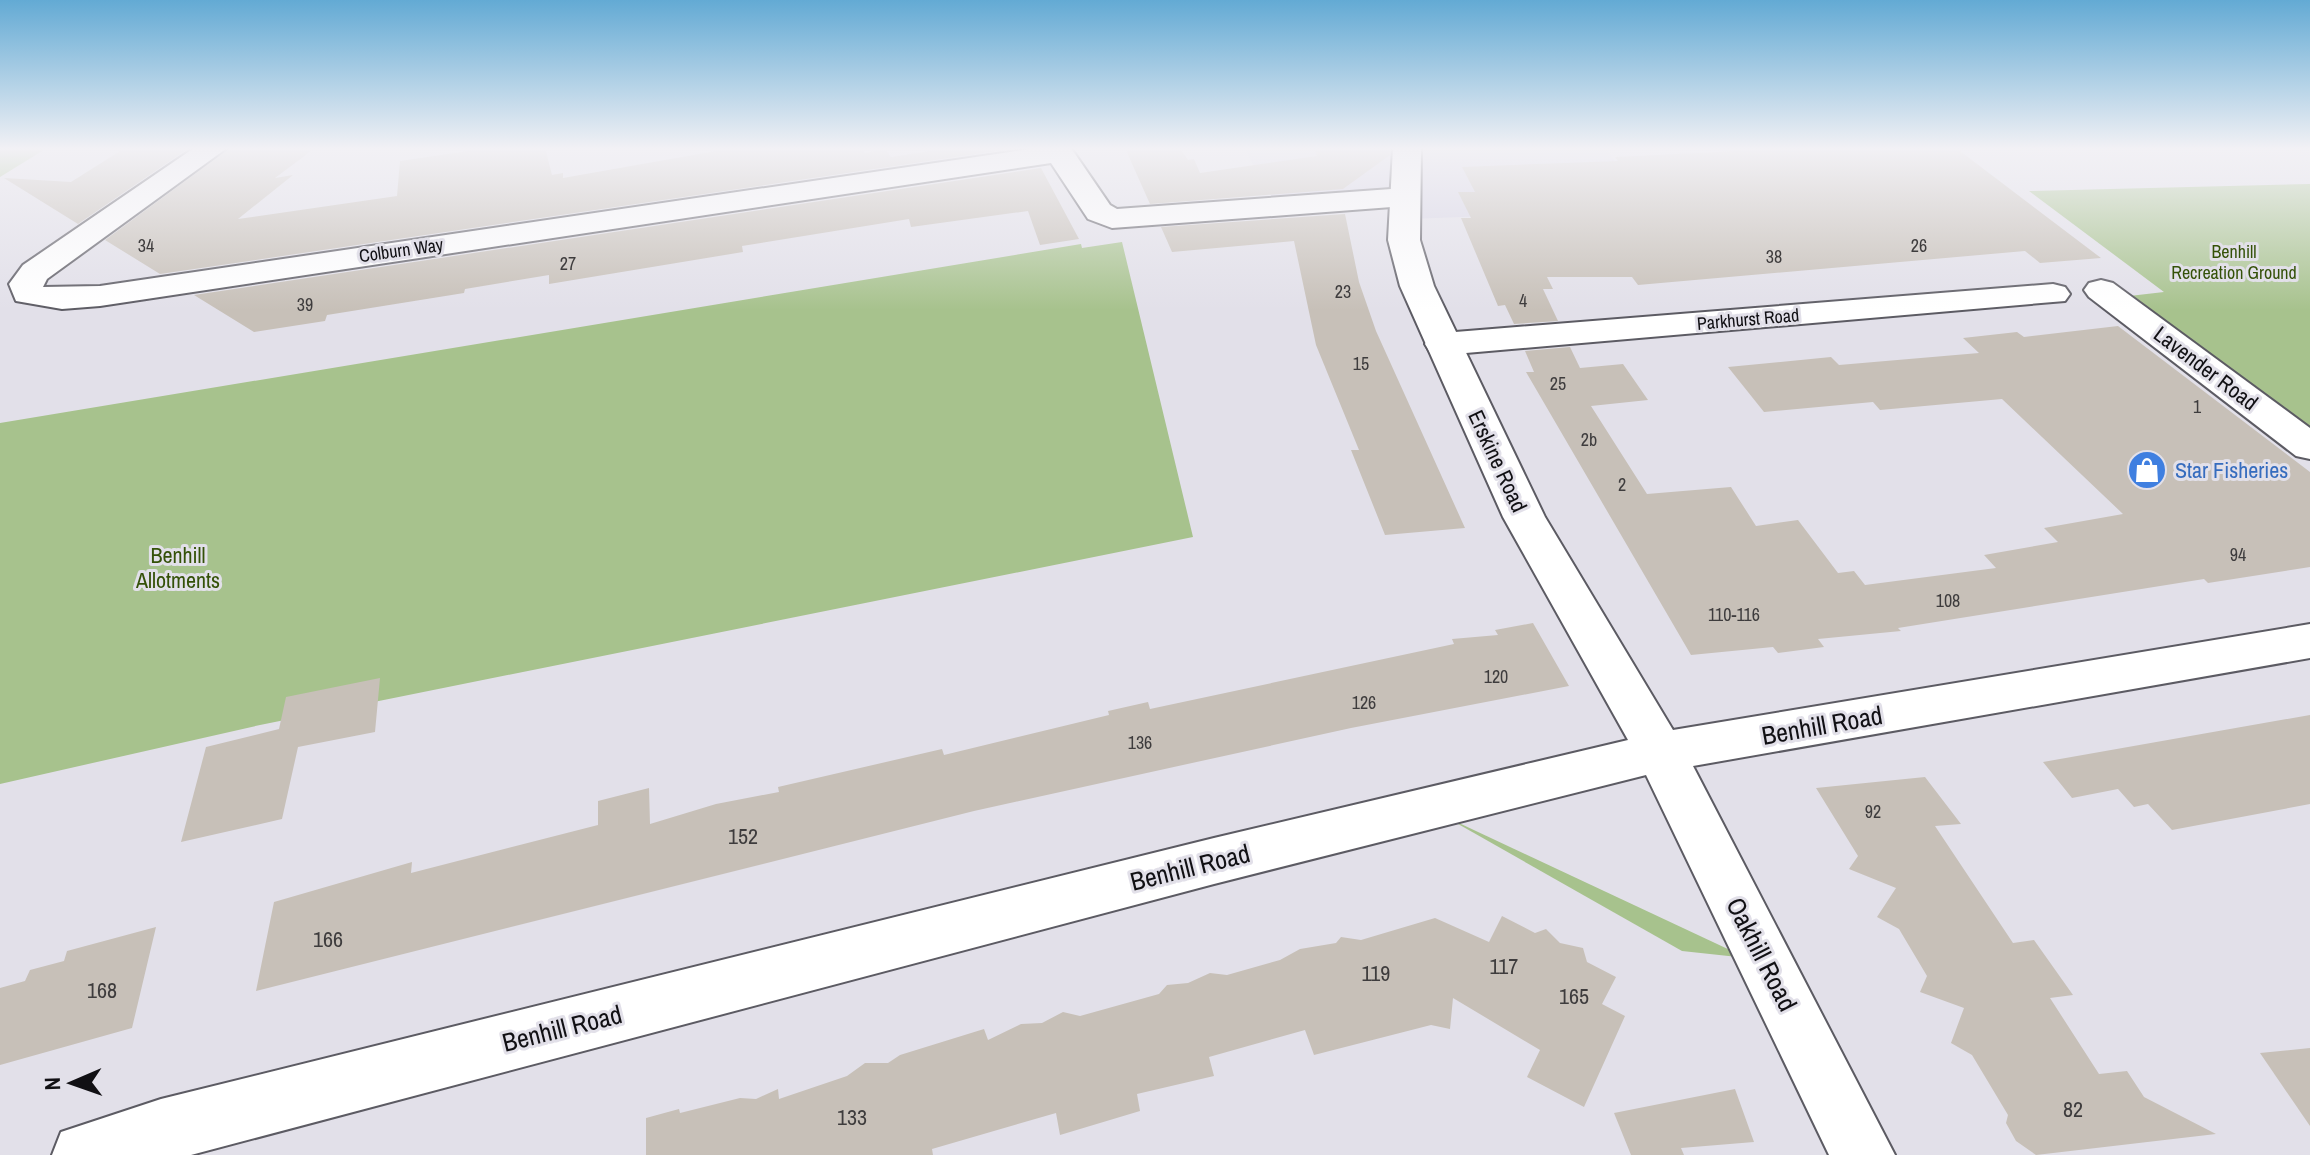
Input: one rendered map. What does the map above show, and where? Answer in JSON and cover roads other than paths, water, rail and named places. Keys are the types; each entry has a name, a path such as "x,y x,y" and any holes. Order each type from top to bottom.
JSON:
{"street":[{"name":"Colburn Way","path":"136,202 35,272 26,284 28,294 41,298 74,297 174,284 716,202"},
{"path":"1092,202 1099,212 1112,219 1340,202"},
{"name":"Erskine Road","path":"1405,202 1404,240 1417,286 1443,344 1524,517 1660,752"},
{"name":"Lavender Road","path":"2101,290 2310,447"},
{"name":"Parkhurst Road","path":"1443,344 2053,294"},
{"name":"Benhill Road","path":"84,1155 161,1131 1154,876 1660,752 2310,641"},
{"name":"Oakhill Road","path":"1660,752 1863,1155"}],"place":[{"name":"Star Fisheries","path":"2147,470"}],"park label":[{"name":"Benhill Recreation Ground","path":"2234,261"},
{"name":"Benhill Allotments","path":"178,568"}]}
